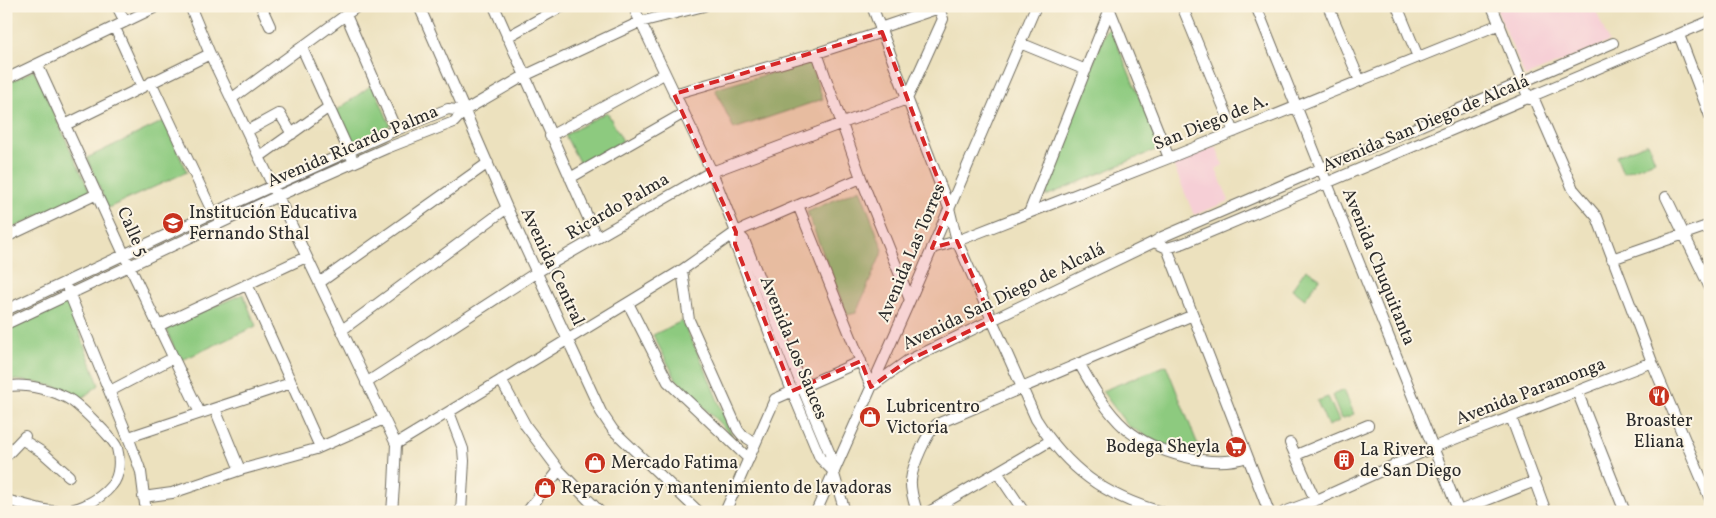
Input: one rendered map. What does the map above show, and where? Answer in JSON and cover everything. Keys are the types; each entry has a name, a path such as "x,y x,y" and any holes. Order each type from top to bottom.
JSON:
{"street":[{"path":"117,6 125,22"},
{"path":"6,79 158,6"},
{"path":"190,6 231,99 396,444 392,512"},
{"path":"261,6 270,26"},
{"path":"231,99 358,6"},
{"name":"Avenida Central","path":"419,6 507,208 601,412 613,430 699,512"},
{"path":"494,6 506,37 597,238"},
{"path":"506,37 563,6"},
{"name":"Avenida Los Sauces","path":"633,6 712,172 736,232 744,240 830,454 832,471 845,512"},
{"name":"Avenida Ricardo Palma","path":"6,324 278,196 354,162 454,122 464,111 524,76 640,22 704,6"},
{"path":"872,6 949,208 957,241 1036,419 1050,441 1067,460 1103,487 1124,500 1162,512"},
{"name":"Avenida Las Torres","path":"816,512 832,471 910,300 1036,6"},
{"path":"1182,6 1234,132"},
{"name":"Avenida Chuquitanta","path":"1256,6 1459,511"},
{"path":"1328,6 1360,81"},
{"path":"1397,6 1418,57"},
{"path":"1492,6 1522,83 1531,98 1573,189 1597,217 1652,362 1710,499"},
{"path":"674,94 817,53 938,7 943,19 907,99"},
{"path":"1028,213 1111,8"},
{"path":"1111,8 1169,158"},
{"path":"346,15 396,130"},
{"name":"Avenida San Diego de Alcalá","path":"1167,248 1184,243 1531,98 1710,21"},
{"name":"San Diego de A.","path":"932,248 957,241 1169,158 1500,24"},
{"path":"115,28 147,85 213,213"},
{"path":"1678,35 1706,97 1710,116"},
{"path":"1020,43 1086,70"},
{"name":"Avenida San Diego de Alcalá","path":"871,387 907,361 1154,242 1162,236 1613,43"},
{"path":"302,48 354,162"},
{"path":"817,53 861,178 910,300"},
{"path":"65,125 210,54"},
{"path":"1567,63 1574,79"},
{"name":"Calle 5","path":"37,64 129,265 200,413"},
{"path":"550,136 664,74"},
{"name":"Ricardo Palma","path":"366,383 538,272 712,172 907,99"},
{"path":"259,157 329,107"},
{"name":"Avenida Ricardo Palma","path":"6,310 396,130 448,109 464,111"},
{"path":"570,178 684,113"},
{"path":"247,131 280,114 292,134"},
{"path":"319,283 488,163"},
{"path":"396,444 682,270 736,232 861,178"},
{"path":"6,237 97,194"},
{"path":"1666,196 1710,288"},
{"path":"798,205 871,387"},
{"path":"342,330 507,208"},
{"path":"1612,259 1710,225"},
{"name":"Avenida Los Sauces","path":"736,232 735,244 792,391 820,458 832,471"},
{"path":"1154,242 1167,248 1269,512"},
{"path":"158,326 306,257"},
{"path":"682,270 690,320 738,430 742,435 755,443"},
{"path":"64,283 110,391 141,472 146,512"},
{"path":"247,284 320,447"},
{"path":"628,303 668,382 748,459"},
{"path":"917,512 912,490 912,473 931,429 937,424 1192,316"},
{"path":"110,391 173,358"},
{"path":"725,512 775,399 861,361"},
{"name":"Avenida Paramonga","path":"1284,512 1434,447 1652,362"},
{"path":"1079,363 1096,394 1110,412 1126,429 1145,440 1197,460 1235,461 1248,456"},
{"path":"501,380 526,426 559,470 600,512"},
{"path":"128,437 291,382"},
{"path":"6,387 19,385 43,390 70,400 87,413 113,441 117,448 120,467 113,484 96,499 80,507 70,510 52,511 10,501 6,502"},
{"path":"1577,391 1625,512"},
{"path":"214,409 240,470"},
{"path":"449,412 463,449 461,512"},
{"path":"1510,417 1546,512"},
{"path":"143,497 172,493 240,470 320,447 384,419"},
{"path":"1296,455 1368,425"},
{"path":"6,456 24,438 69,476"},
{"path":"929,512 1050,441"},
{"path":"1290,443 1315,500"},
{"path":"528,512 559,470"},
{"path":"996,472 1022,511"},
{"path":"1459,511 1535,482"}],"highlighted area":[{"path":"882,32 949,208 932,248 957,241 992,320 907,361 871,387 861,361 792,391 735,244 736,232 674,94"}],"shaded area":[{"path":"1495,6 1594,6 1609,42 1525,77"},
{"path":"1216,146 1223,165 1216,169 1229,201 1194,215 1173,164"}],"green space":[{"path":"1111,29 1160,148 1046,196 1046,187 1106,30"},
{"path":"810,62 823,99 734,129 715,89"},
{"path":"34,70 90,192 9,230 6,224 6,84"},
{"path":"373,84 390,125 354,145 336,111"},
{"path":"607,112 623,141 580,164 565,135"},
{"path":"164,121 187,172 108,208 87,158"},
{"path":"1648,143 1655,161 1623,173 1616,156"},
{"path":"860,189 883,250 856,313 847,315 807,212"},
{"path":"1306,269 1320,278 1305,299 1292,289"},
{"path":"243,294 256,326 180,361 165,327"},
{"path":"68,301 99,385 82,398 64,389 40,383 6,379 6,329"},
{"path":"682,321 704,366 732,436 676,379 653,335"},
{"path":"1166,365 1202,455 1159,443 1128,426 1102,391"},
{"path":"1344,390 1354,414 1341,419 1332,395"},
{"path":"1328,397 1339,421 1328,426 1317,401"}],"place":[{"name":"Institución Educativa Fernando Sthal","path":"173,223"},
{"name":"Broaster Eliana","path":"1659,396"},
{"name":"Lubricentro Victoria","path":"870,417"},
{"name":"Bodega Sheyla","path":"1236,447"},
{"name":"La Rivera de San Diego","path":"1344,460"},
{"name":"Mercado Fatima","path":"595,463"},
{"name":"Reparación y mantenimiento de lavadoras","path":"545,488"}]}
